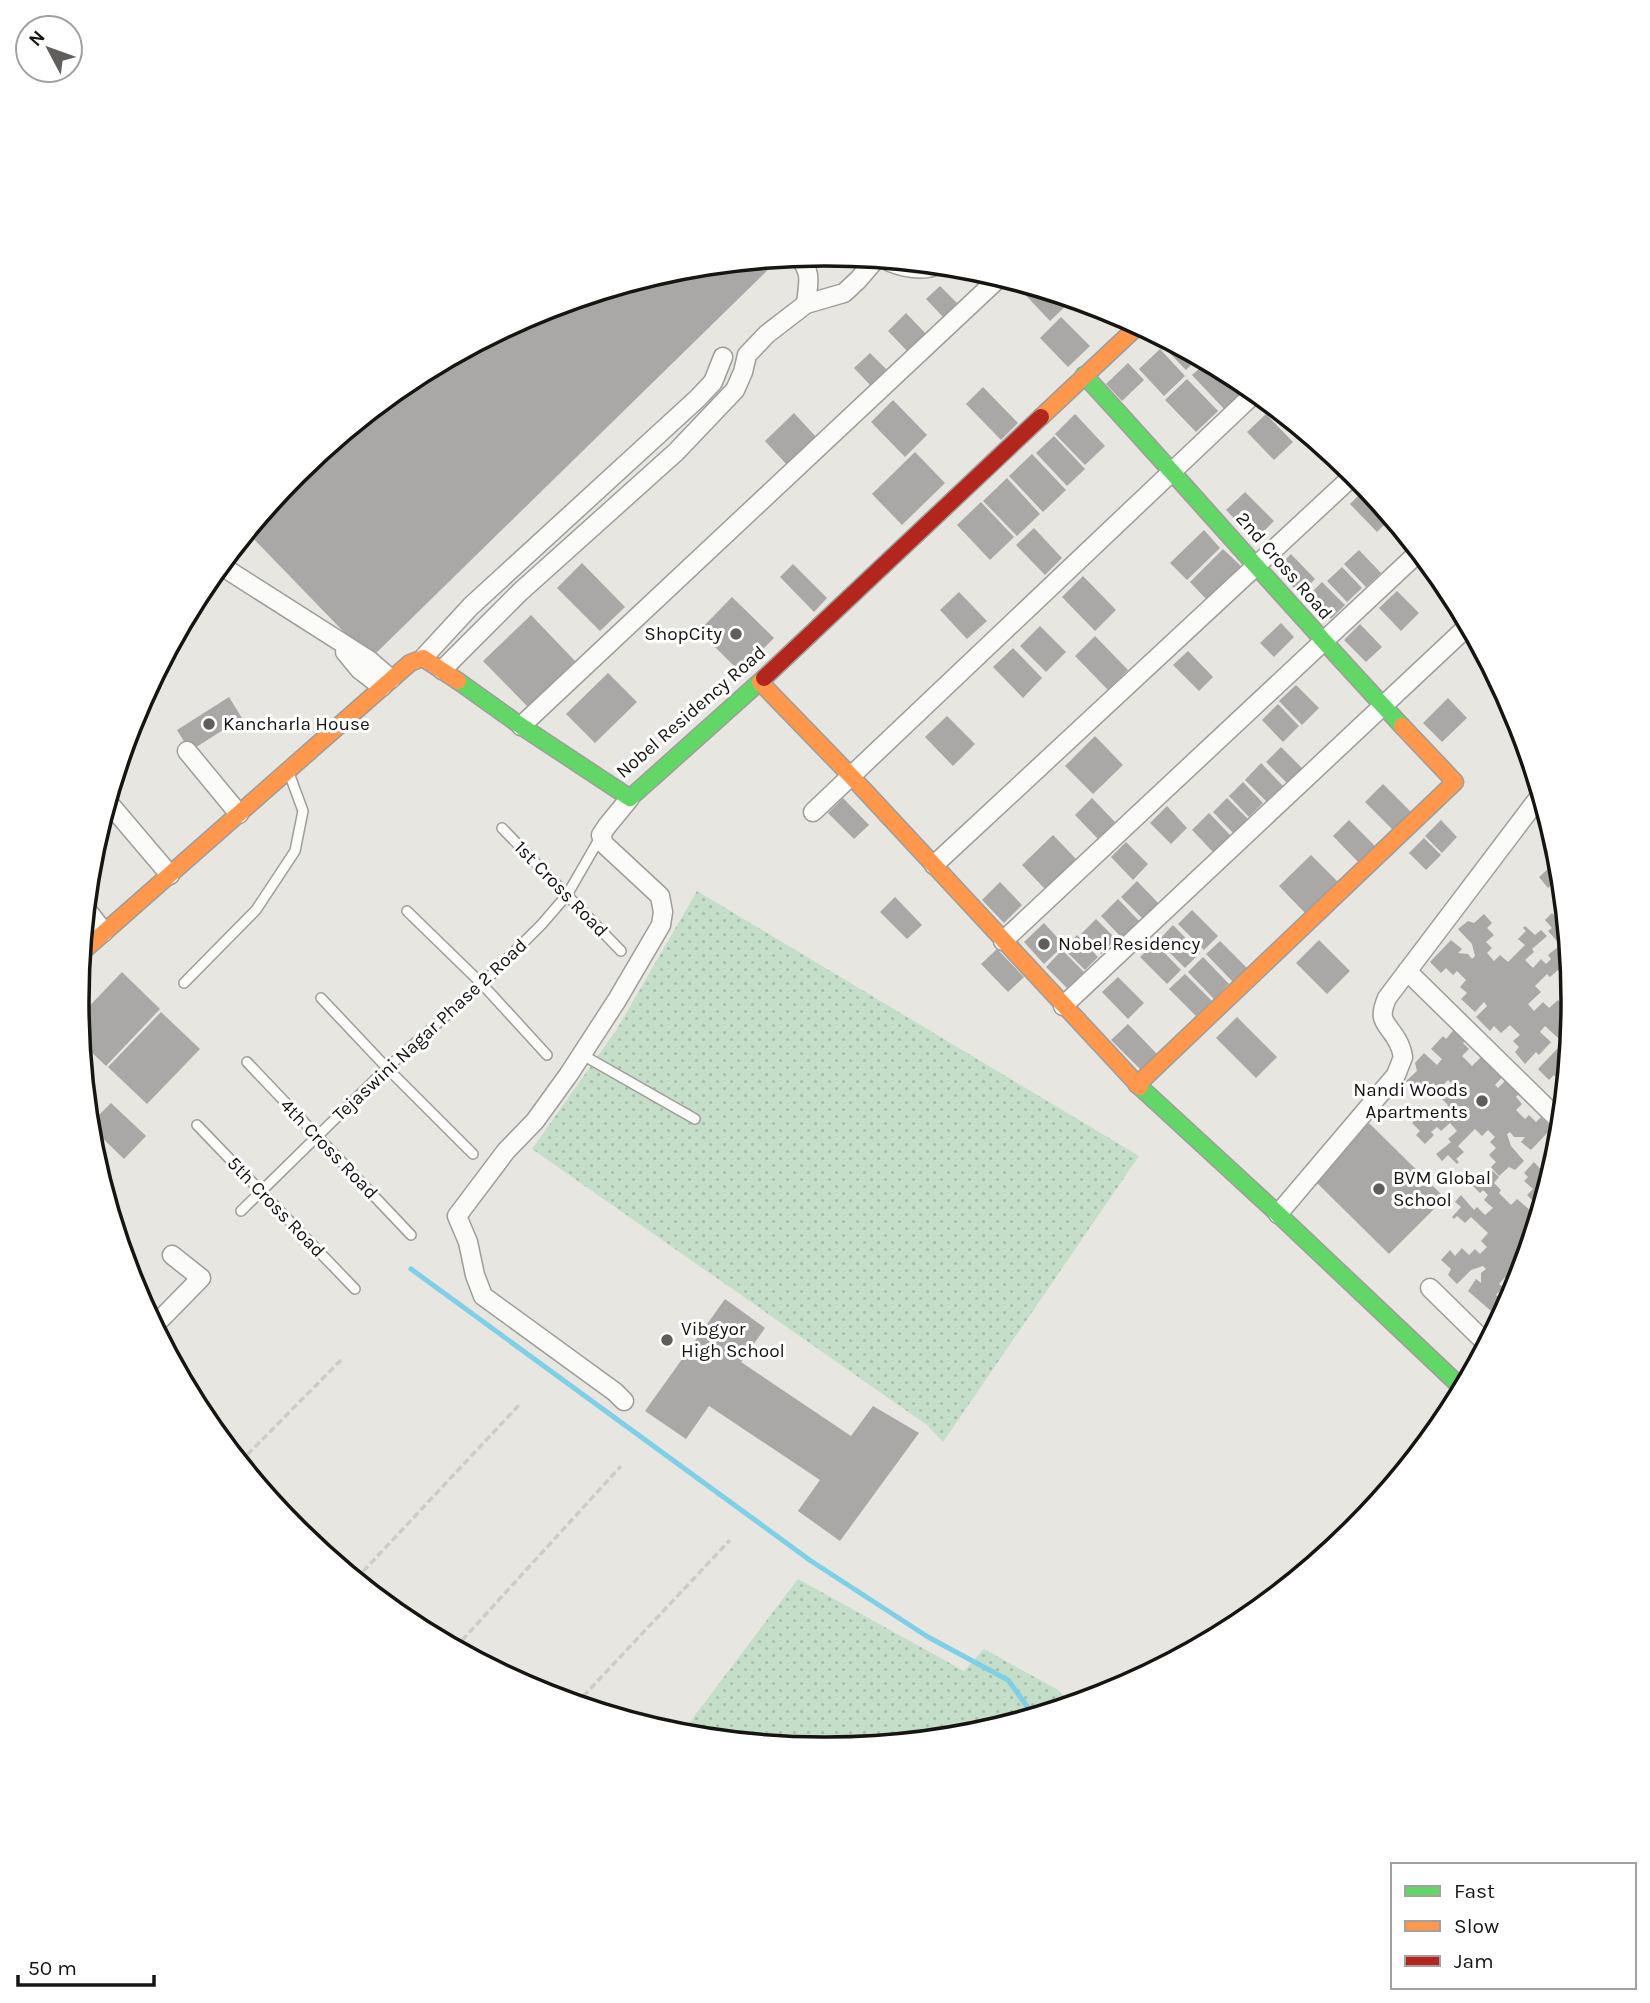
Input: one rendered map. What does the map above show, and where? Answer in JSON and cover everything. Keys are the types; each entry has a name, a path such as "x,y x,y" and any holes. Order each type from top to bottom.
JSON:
{"street":[{"path":"806,266 809,275 806,304"},
{"path":"442,670 520,592 676,452 735,390 747,355 767,334 806,304 844,293 869,267"},
{"path":"521,726 991,285"},
{"name":"Nobel Residency Road","path":"424,658 630,798 760,682 1130,333"},
{"path":"92,943 410,663 424,658 471,606 698,398 713,382 723,357"},
{"name":"2nd Cross Road","path":"1084,375 1173,471 1323,642 1455,782 1137,1085"},
{"path":"813,812 1248,400"},
{"path":"934,865 1346,482"},
{"path":"1003,941 1412,558"},
{"path":"229,571 334,639 360,670 387,683"},
{"path":"1063,1006 1461,633"},
{"path":"760,682 851,776 1137,1085 1455,1381"},
{"path":"187,751 239,814"},
{"path":"624,1401 484,1296 475,1275 468,1242 457,1216 506,1151 535,1121 581,1054 661,925 663,912 660,896 604,844 601,835 630,798"},
{"path":"1278,1214 1396,1075 1404,1057 1398,1042 1383,1021 1381,1012 1387,998 1534,805"},
{"path":"114,810 170,875"},
{"path":"94,920 104,932"},
{"path":"1407,971 1552,1113"},
{"path":"161,1319 201,1278 172,1255"},
{"path":"1430,1288 1480,1337"}],"lane":[{"path":"184,983 256,910 295,851 303,811 288,770"},
{"name":"1st Cross Road","path":"502,828 621,950"},
{"name":"Tejaswini Nagar Phase 2 Road","path":"241,1211 387,1068 482,984 542,924 567,895 601,835"},
{"path":"407,911 482,984 547,1055"},
{"path":"321,998 474,1154"},
{"path":"581,1054 695,1119"},
{"name":"4th Cross Road","path":"247,1062 411,1235"},
{"name":"5th Cross Road","path":"197,1125 355,1289"}],"path":[{"path":"246,1456 343,1358"},
{"path":"362,1573 520,1404"},
{"path":"461,1641 621,1466"},
{"path":"584,1696 730,1540"}],"green space":[{"path":"697,891 1139,1156 943,1442 927,1425 532,1149 617,1029"},
{"path":"798,1579 964,1671 984,1649 1058,1690 1065,1697 969,1723 873,1736 777,1736 688,1724"}],"building":[{"path":"770,268 370,659 253,539 305,481 340,448 416,390 457,364 543,322 635,291 681,280"},
{"path":"940,286 959,305 945,319 926,299"},
{"path":"1024,294 1065,307 1050,321"},
{"path":"906,313 927,335 909,353 888,331"},
{"path":"1061,317 1090,346 1068,367 1040,338"},
{"path":"1160,349 1185,376 1164,396 1139,369"},
{"path":"1168,351 1192,364 1186,370"},
{"path":"870,353 889,372 873,388 854,368"},
{"path":"1128,363 1144,380 1122,401 1106,384"},
{"path":"1200,368 1242,396 1226,411 1192,375"},
{"path":"1187,379 1218,411 1196,432 1165,400"},
{"path":"983,387 1018,423 1001,440 966,404"},
{"path":"893,400 927,435 905,457 871,422"},
{"path":"794,413 817,438 788,466 765,441"},
{"path":"1075,414 1105,446 1085,465 1055,434"},
{"path":"1266,414 1293,442 1274,460 1247,432"},
{"path":"1054,436 1085,469 1067,486 1036,453"},
{"path":"915,452 945,483 902,525 872,494"},
{"path":"1032,454 1066,490 1043,512 1009,476"},
{"path":"1007,478 1040,514 1017,536 983,501"},
{"path":"1245,492 1274,521 1255,540 1226,510"},
{"path":"1359,495 1385,524 1377,532 1350,504"},
{"path":"981,502 1014,537 990,560 957,525"},
{"path":"1034,528 1062,558 1045,575 1016,545"},
{"path":"1204,530 1220,548 1187,580 1170,563"},
{"path":"1223,549 1241,566 1207,600 1190,582"},
{"path":"1359,550 1381,573 1366,587 1344,564"},
{"path":"1291,554 1315,579 1300,594 1276,569"},
{"path":"582,563 625,607 600,631 557,588"},
{"path":"793,564 827,598 814,612 780,577"},
{"path":"1342,567 1362,588 1347,602 1327,581"},
{"path":"1083,576 1116,610 1095,631 1062,597"},
{"path":"1322,582 1345,605 1331,619 1308,596"},
{"path":"1397,591 1419,613 1401,631 1379,608"},
{"path":"959,592 987,621 967,639 940,610"},
{"name":"ShopCity","path":"732,597 774,638 740,672 699,631"},
{"path":"531,615 575,661 528,707 483,661"},
{"path":"1281,623 1294,637 1274,657 1260,643"},
{"path":"1360,624 1382,647 1366,662 1344,640"},
{"path":"1040,626 1066,652 1046,672 1020,646"},
{"path":"1095,636 1128,670 1108,690 1075,656"},
{"path":"1013,648 1042,678 1023,698 993,667"},
{"path":"1188,651 1213,677 1199,691 1173,665"},
{"path":"608,673 637,702 595,743 566,714"},
{"path":"1296,685 1319,708 1302,725 1279,701"},
{"name":"Kancharla House","path":"229,697 242,718 190,751 177,730"},
{"path":"1448,698 1467,718 1442,742 1423,723"},
{"path":"1278,704 1299,726 1283,742 1262,720"},
{"path":"947,716 975,744 953,766 925,737"},
{"path":"1095,736 1123,765 1093,794 1065,766"},
{"path":"1281,747 1303,769 1288,784 1266,762"},
{"path":"1261,763 1284,787 1267,802 1245,780"},
{"path":"1243,782 1263,803 1249,817 1229,796"},
{"path":"1383,784 1411,812 1393,830 1365,802"},
{"path":"843,798 869,825 854,839 828,813"},
{"path":"1092,798 1115,822 1098,839 1075,815"},
{"path":"1227,798 1248,819 1234,834 1213,812"},
{"path":"1167,806 1187,828 1171,844 1150,823"},
{"path":"1209,813 1232,837 1215,854 1192,830"},
{"path":"1349,820 1378,849 1361,865 1333,836"},
{"path":"1441,820 1457,837 1442,853 1425,836"},
{"path":"1053,835 1076,859 1045,889 1022,865"},
{"path":"1424,838 1441,855 1426,870 1409,853"},
{"path":"1126,842 1148,864 1133,880 1111,857"},
{"path":"1311,855 1339,883 1307,915 1279,886"},
{"path":"1549,868 1551,886 1548,888 1539,877"},
{"path":"1137,881 1162,907 1146,922 1121,897"},
{"path":"1000,882 1022,905 1004,923 982,900"},
{"path":"895,897 922,925 907,939 880,912"},
{"path":"1118,899 1140,922 1123,939 1101,916"},
{"path":"1192,910 1218,936 1204,950 1178,924"},
{"path":"1552,913 1555,916 1557,941 1548,931 1552,928 1545,920"},
{"name":"Nandi Woods Apartments","path":"1484,914 1492,923 1487,928 1494,935 1486,942 1492,948 1487,953 1494,961 1500,955 1508,962 1525,945 1518,939 1526,931 1523,928 1525,926 1535,935 1541,930 1547,936 1532,949 1534,952 1525,960 1533,968 1541,959 1546,964 1551,959 1548,955 1558,947 1560,972 1558,970 1550,977 1547,974 1535,986 1541,992 1528,1004 1534,1011 1543,1002 1549,1008 1558,1000 1561,1003 1560,1036 1558,1038 1545,1026 1540,1032 1551,1042 1539,1055 1536,1052 1525,1064 1515,1052 1519,1047 1513,1041 1520,1035 1510,1025 1501,1033 1494,1026 1490,1031 1476,1017 1487,1006 1484,1002 1475,1012 1461,999 1467,993 1460,987 1466,980 1457,971 1453,975 1446,968 1441,973 1430,962 1451,940 1462,949 1458,953 1468,954 1472,959 1475,956 1472,944 1458,929 1468,921 1474,923"},
{"path":"1096,919 1116,939 1101,954 1081,934"},
{"name":"Nobel Residency","path":"1044,923 1064,945 1044,964 1024,942"},
{"path":"1173,925 1200,953 1185,968 1158,941"},
{"path":"1077,935 1098,957 1085,970 1064,949"},
{"path":"1319,940 1350,971 1327,994 1296,963"},
{"path":"1220,941 1248,969 1234,983 1206,954"},
{"path":"1155,943 1181,970 1167,984 1140,957"},
{"path":"997,949 1024,977 1008,992 981,964"},
{"path":"1062,950 1084,972 1067,988 1046,967"},
{"path":"1203,957 1229,984 1214,999 1188,972"},
{"path":"122,972 160,1009 106,1066 91,1052 89,1006"},
{"path":"1185,974 1212,1001 1196,1016 1169,989"},
{"path":"1118,977 1144,1003 1128,1019 1102,992"},
{"path":"161,1012 200,1049 147,1104 108,1067"},
{"path":"1237,1017 1277,1057 1256,1078 1216,1038"},
{"path":"1128,1024 1157,1054 1141,1070 1111,1040"},
{"name":"Nandi Woods Apartments","path":"1457,1026 1468,1038 1463,1043 1469,1049 1462,1056 1472,1066 1481,1057 1488,1064 1492,1060 1506,1073 1495,1085 1498,1088 1507,1079 1521,1091 1516,1097 1522,1104 1516,1110 1525,1119 1529,1115 1536,1122 1541,1117 1550,1126 1549,1131 1531,1150 1521,1142 1525,1137 1514,1137 1510,1132 1507,1134 1511,1146 1524,1161 1515,1170 1509,1167 1499,1176 1491,1167 1496,1162 1489,1155 1496,1148 1490,1142 1495,1137 1488,1130 1482,1136 1475,1129 1458,1146 1464,1152 1456,1159 1459,1162 1457,1164 1448,1155 1442,1161 1436,1154 1451,1142 1448,1139 1457,1131 1450,1123 1441,1131 1437,1127 1431,1132 1434,1135 1425,1144 1416,1135 1420,1131 1412,1123 1419,1116 1424,1121 1432,1114 1435,1117 1448,1105 1441,1098 1454,1086 1448,1080 1439,1089 1433,1083 1424,1091 1420,1087 1416,1091 1406,1081 1417,1071 1415,1063 1424,1053 1437,1065 1442,1059 1431,1049 1443,1036 1446,1039"},
{"path":"1559,1047 1556,1077 1554,1075 1549,1080 1538,1069"},
{"path":"111,1103 146,1136 124,1159 102,1138 99,1115"},
{"name":"BVM Global School","path":"1369,1123 1445,1198 1389,1254 1314,1180"},
{"name":"Nandi Woods Apartments","path":"1534,1162 1541,1170 1533,1201 1527,1195 1533,1189 1524,1181 1528,1177 1524,1173"},
{"name":"Nandi Woods Apartments","path":"1492,1170 1499,1177 1494,1183 1501,1190 1499,1193 1511,1205 1517,1199 1530,1210 1508,1274 1499,1284 1503,1287 1496,1295 1499,1297 1491,1311 1468,1291 1476,1279 1481,1283 1481,1273 1486,1269 1483,1266 1471,1270 1457,1284 1448,1275 1451,1269 1441,1260 1450,1250 1455,1256 1462,1248 1469,1255 1475,1249 1480,1254 1487,1247 1481,1241 1488,1233 1471,1217 1465,1223 1457,1216 1454,1219 1452,1217 1461,1207 1455,1202 1461,1195 1474,1210 1477,1207 1485,1215 1493,1208 1484,1200 1488,1195 1483,1190 1480,1193 1471,1184 1480,1175 1484,1178"},
{"path":"725,1299 765,1328 741,1362 851,1436 873,1406 919,1433 840,1541 798,1511 820,1480 709,1406 686,1439 645,1411"}],"waterway":[{"path":"411,1269 811,1561 928,1637 1008,1680 1028,1708"}],"traffic: fast":[{"path":"1084,375 1402,726"},
{"path":"458,681 630,798 764,678"},
{"path":"1140,1087 1455,1381"}],"traffic: slow":[{"path":"1041,417 1131,333"},
{"path":"92,943 410,663 423,658 458,681"},
{"path":"760,682 1140,1087"},
{"path":"1137,1085 1455,782 1402,726"}],"traffic: jam":[{"path":"764,678 1041,417"}],"place":[{"name":"ShopCity","path":"736,634"},
{"name":"Kancharla House","path":"209,724"},
{"name":"Nobel Residency","path":"1044,944"},
{"name":"Nandi Woods Apartments","path":"1482,1101"},
{"name":"BVM Global School","path":"1379,1189"},
{"name":"Vibgyor High School","path":"667,1340"}]}
